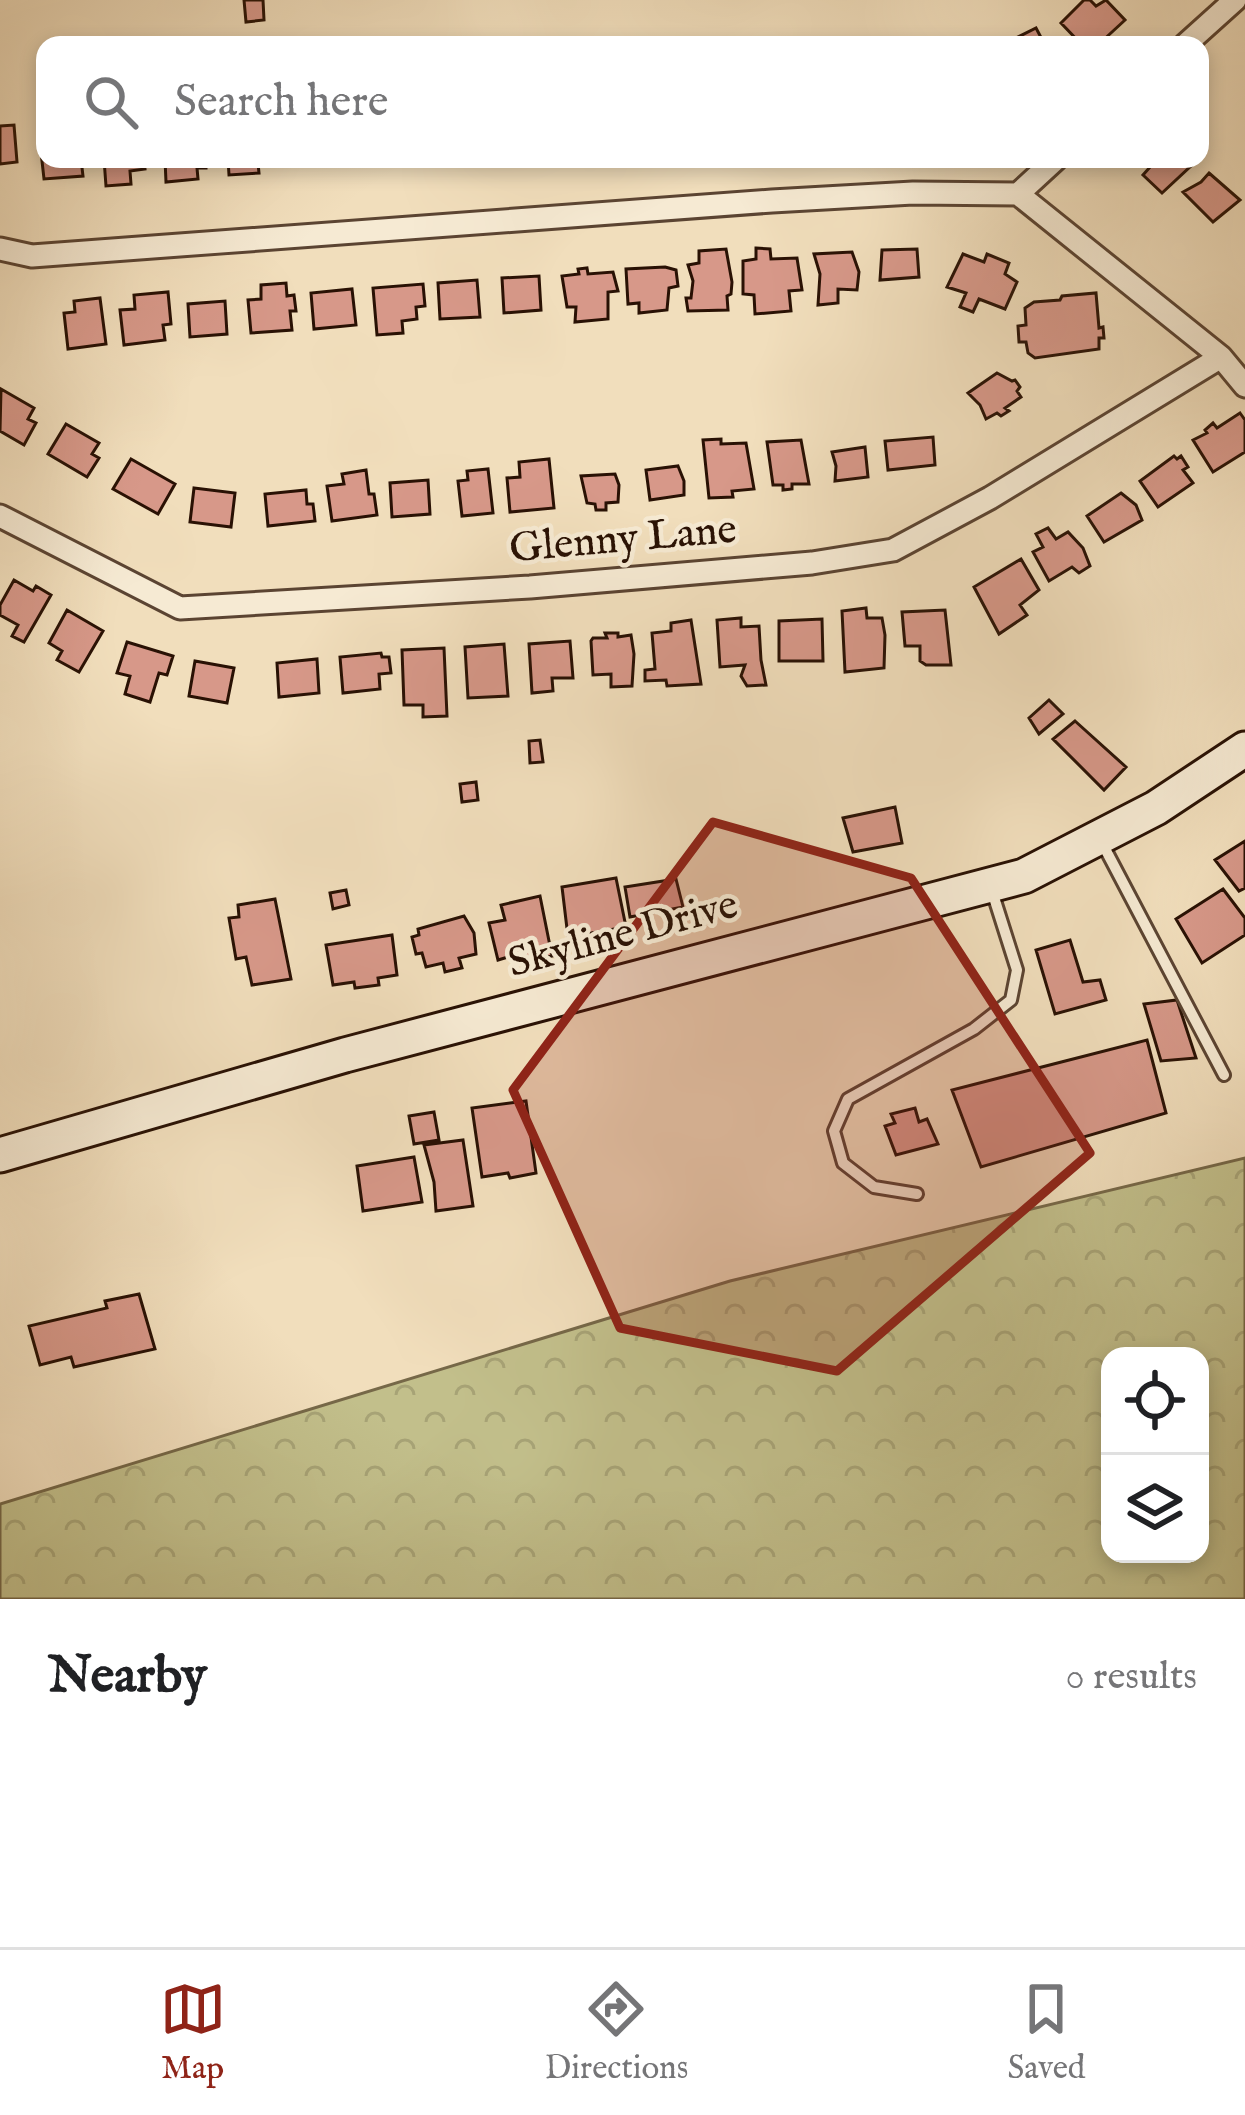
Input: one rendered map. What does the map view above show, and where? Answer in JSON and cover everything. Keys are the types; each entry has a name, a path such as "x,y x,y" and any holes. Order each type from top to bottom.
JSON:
{"street":[{"path":"1195,36 1235,0"},
{"path":"1018,194 1046,168"},
{"path":"0,250 32,256 819,198 1018,194 1221,357 1245,386"},
{"name":"Glenny Lane","path":"0,515 180,608 530,587 812,563 893,550 989,498 1221,357"},
{"name":"Skyline Drive","path":"0,1155 345,1055 1024,876 1156,808 1242,756"}],"lane":[{"path":"1100,838 1224,1075"},
{"path":"917,1194 874,1187 842,1163 834,1131 848,1099 974,1029 1011,1000 1017,970 990,885"}],"highlighted area":[{"path":"713,822 911,878 1090,1153 837,1371 620,1328 513,1090"}],"green space":[{"path":"1245,1158 1245,1599 0,1599 0,1504 730,1281"}],"building":[{"path":"244,0 263,0 264,20 246,22"},
{"path":"1084,0 1096,6 1106,0 1125,20 1108,36 1073,36 1061,23"},
{"path":"14,125 17,162 0,164 0,126"},
{"path":"43,168 82,168 83,176 44,179"},
{"path":"105,168 145,168 130,171 131,184 106,186"},
{"path":"165,168 197,168 198,179 166,182"},
{"path":"229,168 258,168 259,173 229,175"},
{"path":"1149,168 1189,168 1162,193 1143,175"},
{"path":"1209,173 1240,200 1213,222 1183,192"},
{"path":"756,248 770,249 771,259 797,258 802,290 789,291 791,311 755,314 754,295 743,294 743,261 756,259"},
{"path":"726,249 732,282 728,310 688,311 686,298 691,298 693,281 688,265 699,263 699,251"},
{"path":"917,249 919,277 880,280 882,250"},
{"path":"852,252 859,272 857,290 838,289 838,303 818,305 820,274 814,254"},
{"path":"963,254 984,262 987,254 1009,263 1005,274 1017,282 1005,309 979,299 973,312 960,307 966,293 947,287"},
{"path":"587,268 588,274 613,272 618,291 608,292 608,319 575,322 576,307 567,307 562,276"},
{"path":"626,269 676,270 678,286 669,288 667,310 639,313 639,303 628,304"},
{"path":"539,276 541,310 504,313 502,278"},
{"path":"477,280 480,317 440,319 438,283"},
{"path":"286,283 287,296 294,295 292,330 251,333 248,300 261,299 261,285"},
{"path":"423,284 425,306 416,307 417,319 402,321 403,333 377,335 373,288"},
{"path":"352,289 356,325 314,329 311,293"},
{"path":"168,292 171,324 163,325 165,340 124,345 120,310 135,309 134,295"},
{"path":"1096,293 1104,338 1099,338 1099,349 1035,358 1028,353 1026,342 1019,342 1018,326 1026,325 1025,308 1034,302"},
{"path":"100,298 106,344 68,349 64,313 75,312 74,301"},
{"path":"225,301 227,334 190,337 188,304"},
{"path":"997,373 1015,380 1021,397 1005,408 1009,411 986,419 968,393"},
{"path":"1,389 34,408 28,419 36,423 24,445 0,431"},
{"path":"1240,413 1245,420 1245,452 1213,472 1193,440 1207,433 1213,423 1217,428"},
{"path":"66,424 99,443 92,454 99,458 87,477 48,454"},
{"path":"933,437 935,465 888,470 885,441"},
{"path":"721,439 721,444 746,443 754,489 732,491 733,497 709,498 703,440"},
{"path":"801,440 809,484 792,484 792,489 783,490 783,485 773,485 767,442"},
{"path":"865,447 868,477 835,481 832,452"},
{"path":"1174,456 1181,456 1188,467 1183,470 1193,483 1158,507 1140,481"},
{"path":"131,459 175,484 158,514 113,489"},
{"path":"549,459 554,508 510,512 507,478 520,477 519,462"},
{"path":"678,466 684,495 650,500 646,470"},
{"path":"488,469 493,513 462,516 458,481 468,480 467,471"},
{"path":"366,470 377,515 332,521 327,486 344,484 342,474"},
{"path":"615,474 618,502 596,510 595,504 587,503 581,476"},
{"path":"428,480 430,514 392,517 390,483"},
{"path":"194,488 235,493 231,527 190,522"},
{"path":"306,490 315,521 268,526 265,494"},
{"path":"1121,493 1136,505 1142,520 1104,542 1087,516"},
{"path":"1048,528 1056,539 1068,532 1083,548 1090,566 1079,573 1072,567 1049,581 1033,552 1043,547 1036,534"},
{"path":"1021,559 1039,590 1020,605 1027,615 999,634 974,587"},
{"path":"14,580 51,595 24,642 12,636 18,625 0,615 0,605"},
{"path":"866,608 867,618 882,618 884,668 845,672 842,611"},
{"path":"67,610 103,631 79,672 57,660 62,651 49,643"},
{"path":"945,610 951,665 926,665 920,661 920,646 905,646 902,612"},
{"path":"741,618 741,627 759,626 766,685 747,686 741,676 745,665 720,667 717,620"},
{"path":"822,619 823,661 779,661 779,621"},
{"path":"691,620 701,684 667,686 666,680 645,681 645,670 655,669 652,633 671,631 671,623"},
{"path":"605,633 631,635 632,686 611,687 611,674 593,675 591,641 607,638"},
{"path":"570,641 573,678 552,678 553,691 532,693 529,644"},
{"path":"127,642 173,656 167,675 159,673 150,702 125,694 130,676 117,673"},
{"path":"504,644 508,696 468,698 465,647"},
{"path":"444,648 447,716 423,717 423,705 404,705 402,650"},
{"path":"381,653 389,657 391,673 379,674 380,689 343,693 340,657"},
{"path":"317,659 319,693 279,697 277,663"},
{"path":"195,661 234,668 227,703 189,696"},
{"path":"1049,700 1063,714 1039,734 1029,718"},
{"path":"1075,721 1126,767 1104,790 1053,739"},
{"path":"540,740 543,762 530,763 529,741"},
{"path":"476,782 478,800 462,802 460,784"},
{"path":"895,807 902,843 853,852 843,818"},
{"path":"1245,841 1245,888 1239,891 1215,860"},
{"path":"616,878 626,927 568,937 562,887"},
{"path":"676,879 683,907 630,917 625,887"},
{"path":"1223,889 1245,918 1245,935 1202,963 1176,919"},
{"path":"346,890 349,905 333,909 330,893"},
{"path":"540,896 552,956 520,962 518,954 498,960 489,923 505,920 501,905"},
{"path":"275,899 291,979 252,985 246,957 236,959 229,918 239,917 238,905"},
{"path":"464,916 474,933 476,954 459,958 462,968 445,972 443,963 426,967 412,937 419,935 418,929"},
{"path":"392,935 397,975 378,978 379,985 333,985 326,945"},
{"path":"1070,940 1083,982 1100,980 1106,1000 1055,1014 1036,950"},
{"path":"1177,1000 1196,1058 1161,1061 1144,1004"},
{"path":"1147,1040 1166,1113 981,1167 952,1090"},
{"path":"526,1101 536,1173 482,1177 472,1108"},
{"path":"915,1108 919,1122 927,1119 938,1144 896,1155 885,1126 895,1123 891,1114"},
{"path":"434,1112 439,1140 414,1144 409,1116"},
{"path":"463,1140 473,1206 436,1211 424,1145"},
{"path":"414,1157 422,1202 363,1211 357,1166"},
{"path":"139,1294 155,1349 74,1367 71,1357 40,1365 29,1326 107,1308 105,1301"}]}
